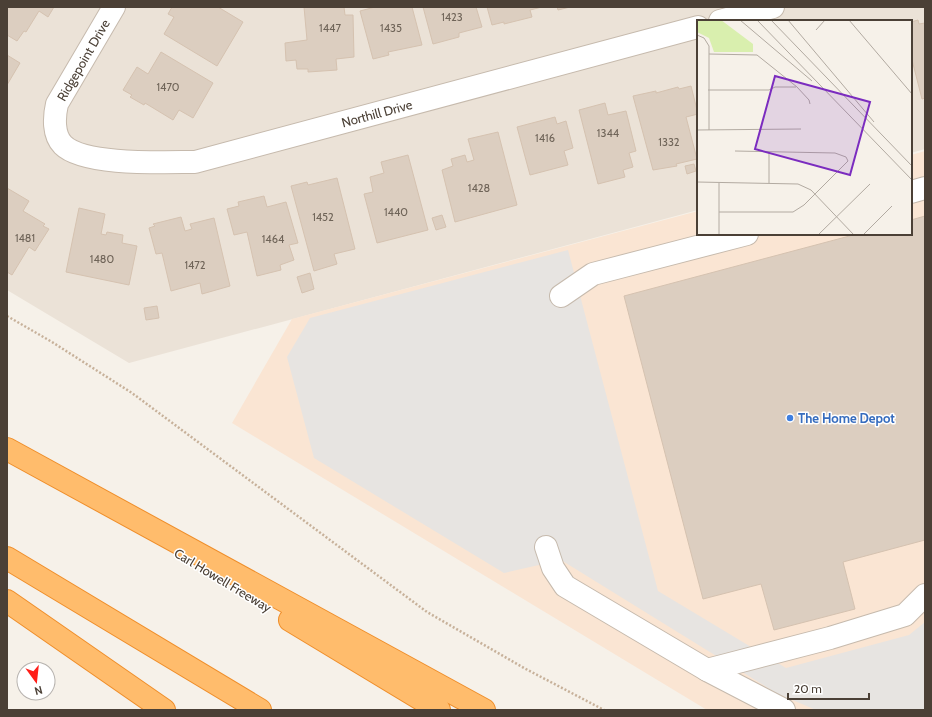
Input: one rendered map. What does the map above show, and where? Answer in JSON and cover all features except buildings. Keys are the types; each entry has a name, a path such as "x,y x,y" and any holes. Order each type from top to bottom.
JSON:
{"highway":[{"name":"Carl Howell Freeway","path":"7,450 439,710"},
{"path":"7,450 484,710"},
{"path":"7,558 260,710"},
{"path":"7,601 164,710"}],"street":[{"name":"Ridgepoint Drive","path":"58,138 54,114 57,104 114,7"},
{"path":"724,20 773,7"},
{"name":"Northill Drive","path":"58,138 63,146 85,156 129,161 195,162 697,27"},
{"path":"912,192 925,188"},
{"path":"561,296 593,274 743,235"},
{"path":"546,547 553,568 565,586 707,670 784,710"},
{"path":"707,670 830,638 905,615 925,595"}],"path":[{"path":"7,316 52,342 132,393 426,612 524,668 604,710"}],"shaded area":[{"path":"7,7 925,7 925,149 912,153 912,20 697,20 697,210 129,363 7,290"},
{"path":"925,151 925,710 707,710 232,423 292,319 697,211 697,235 912,235 912,155"},
{"path":"568,250 658,591 786,668 909,635 925,622 925,710 816,710 776,693 561,560 504,573 314,458 287,357 310,318"}],"place":[{"name":"The Home Depot","path":"790,418"}]}
